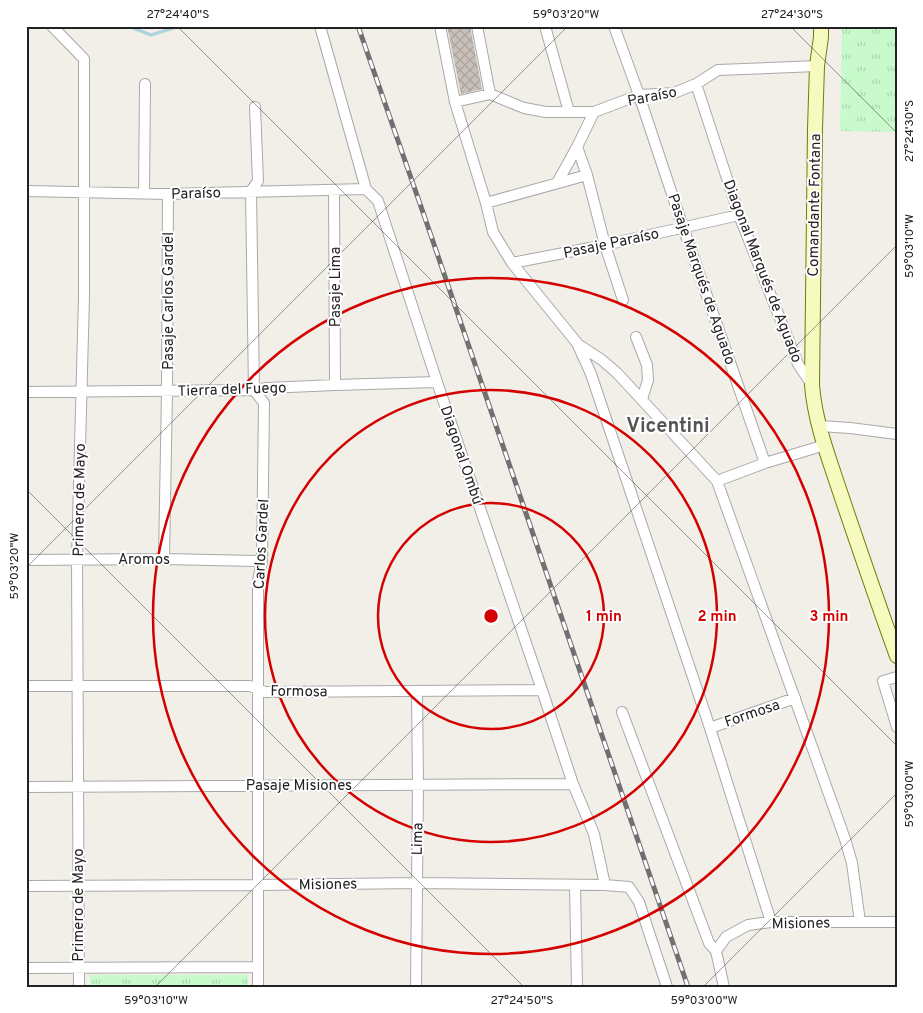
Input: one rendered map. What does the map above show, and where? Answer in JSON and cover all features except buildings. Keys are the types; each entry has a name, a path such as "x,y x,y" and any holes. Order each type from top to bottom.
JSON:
{"street":[{"name":"Primero de Mayo","path":"52,26 84,59 84,296 77,559 79,987"},
{"name":"Diagonal Ombú","path":"320,26 366,189 378,202 573,784 594,834 604,885"},
{"path":"440,26 455,102 493,232 512,263 577,343 591,374 710,728 771,922"},
{"path":"477,26 490,94"},
{"path":"545,26 569,112"},
{"path":"614,26 639,95"},
{"name":"Comandante Fontana","path":"812,385 815,129 817,66 822,37 821,26"},
{"name":"Paraíso","path":"594,112 639,95 674,93 696,84 718,70 817,66"},
{"path":"144,193 145,84"},
{"name":"Diagonal Marqués de Aguado","path":"696,84 739,215 798,364 812,385 825,445 870,582 897,656"},
{"path":"455,102 490,94 524,108 546,112 594,112 557,183"},
{"name":"Pasaje Marqués de Aguado","path":"639,95 765,462"},
{"name":"Carlos Gardel","path":"255,106 258,181 251,191 254,390 264,402 262,561 258,582 258,987"},
{"path":"577,147 605,245 624,300"},
{"path":"486,203 586,175"},
{"name":"Paraíso","path":"26,191 168,194 366,189"},
{"name":"Pasaje Lima","path":"334,190 335,385"},
{"name":"Pasaje Carlos Gardel","path":"164,559 168,194"},
{"name":"Pasaje Paraíso","path":"512,263 605,245 739,215"},
{"path":"636,336 648,365 648,380 642,399"},
{"path":"577,343 617,373 717,481 845,839 852,863 860,922"},
{"name":"Tierra del Fuego","path":"26,392 254,390 437,382"},
{"path":"820,426 897,434"},
{"path":"717,481 765,462 825,445"},
{"name":"Aromos","path":"26,560 164,559 262,561"},
{"path":"897,677 883,681 897,727"},
{"name":"Formosa","path":"26,686 250,686 265,692 542,690"},
{"name":"Lima","path":"416,987 418,691"},
{"name":"Formosa","path":"710,728 795,698"},
{"path":"622,712 709,943 716,951 724,987"},
{"name":"Pasaje Misiones","path":"26,787 573,784"},
{"name":"Misiones","path":"26,886 417,883 604,885 629,887 639,902 666,987"},
{"path":"576,885 577,987"},
{"name":"Misiones","path":"716,951 726,937 748,926 771,922 897,922"},
{"path":"26,968 258,967"}],"green space":[{"path":"842,26 897,26 897,132 840,131"},
{"path":"90,975 248,975 248,987 90,987"}],"waterway":[{"path":"128,26 151,35 180,26"}],"railway":[{"path":"358,26 688,987"}],"district":[{"name":"Vicentini","path":"668,425"}]}
